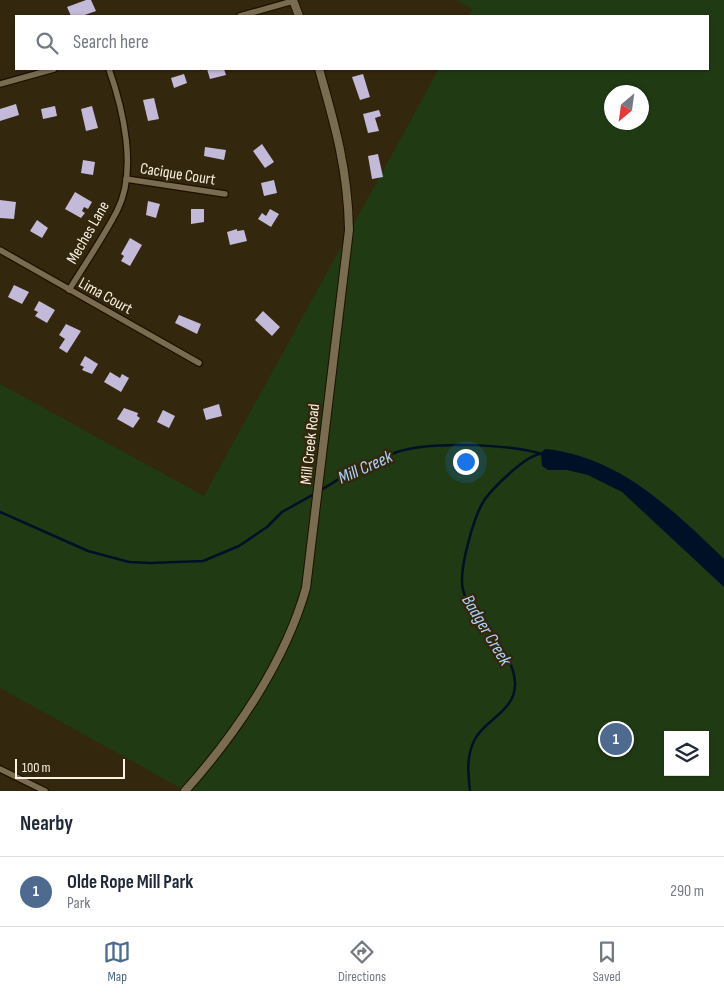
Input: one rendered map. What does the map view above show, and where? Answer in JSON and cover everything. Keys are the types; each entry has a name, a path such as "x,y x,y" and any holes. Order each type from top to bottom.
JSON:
{"street":[{"path":"244,15 293,1 299,15"},
{"path":"0,84 50,70"},
{"name":"Meches Lane","path":"69,290 118,210 126,179 127,142 109,70"},
{"name":"Mill Creek Road","path":"185,791 215,753 271,672 286,643 306,588 332,353 349,230 347,184 339,137 319,70"},
{"name":"Cacique Court","path":"126,179 225,194"},
{"name":"Lima Court","path":"0,250 199,363"},
{"path":"0,768 45,791"}],"green space":[{"path":"457,0 724,0 724,791 186,791 0,688 0,384 204,496 438,70 709,70 709,15 469,15 472,9"}],"water":[{"path":"545,449 572,454 597,462 643,488 685,522 724,559 724,587 622,492 588,475 567,470 548,470 542,466 541,453"}],"building":[{"path":"91,0 96,11 85,15 71,15 67,7"},
{"path":"207,70 224,70 226,75 210,79"},
{"path":"184,74 187,83 174,88 171,78"},
{"path":"363,74 370,97 360,100 352,77"},
{"path":"154,98 159,119 148,121 143,100"},
{"path":"16,104 19,115 0,121 0,109"},
{"path":"55,106 57,116 43,119 41,109"},
{"path":"92,106 98,128 86,131 81,109"},
{"path":"379,110 381,116 375,118 379,131 368,133 363,114"},
{"path":"262,144 274,162 265,168 253,151"},
{"path":"205,147 226,150 224,160 204,156"},
{"path":"378,154 383,177 372,179 368,156"},
{"path":"83,160 95,162 93,175 81,173"},
{"path":"274,180 277,193 264,196 261,183"},
{"path":"75,192 92,202 88,209 84,207 82,211 85,213 81,218 65,209"},
{"path":"0,200 16,202 14,219 0,218"},
{"path":"148,201 160,204 156,218 146,215"},
{"path":"191,209 204,209 204,222 191,224"},
{"path":"270,209 279,214 271,227 258,219 262,213 266,216"},
{"path":"37,220 48,228 42,238 30,231"},
{"path":"237,229 237,231 244,230 247,241 230,245 227,232"},
{"path":"130,238 142,245 130,266 121,261 124,256 121,254"},
{"path":"14,285 29,292 22,304 8,297"},
{"path":"39,301 55,310 47,323 35,316 38,312 34,310"},
{"path":"263,311 280,327 272,336 255,320"},
{"path":"179,315 201,324 197,334 175,323"},
{"path":"66,324 81,331 67,353 59,348 65,339 59,335"},
{"path":"85,356 98,364 92,374 82,370 84,367 80,365"},
{"path":"110,372 120,378 122,374 129,378 121,392 104,382"},
{"path":"219,404 222,416 206,420 203,409"},
{"path":"124,408 138,413 137,416 140,418 133,428 117,419"},
{"path":"163,410 175,416 169,428 157,422"}],"waterway":[{"name":"Mill Creek","path":"321,490 348,474 397,452 429,446 490,446 542,454"},
{"name":"Badger Creek","path":"470,791 468,765 472,745 485,726 505,709 510,702 515,686 509,660 468,603 462,581 465,557 476,517 485,499 518,466 540,454"},
{"name":"Mill Creek","path":"0,512 88,551 129,562 203,561 239,546 267,527 282,512 316,493"}],"place":[{"name":"Olde Rope Mill Park","path":"616,739"}]}
